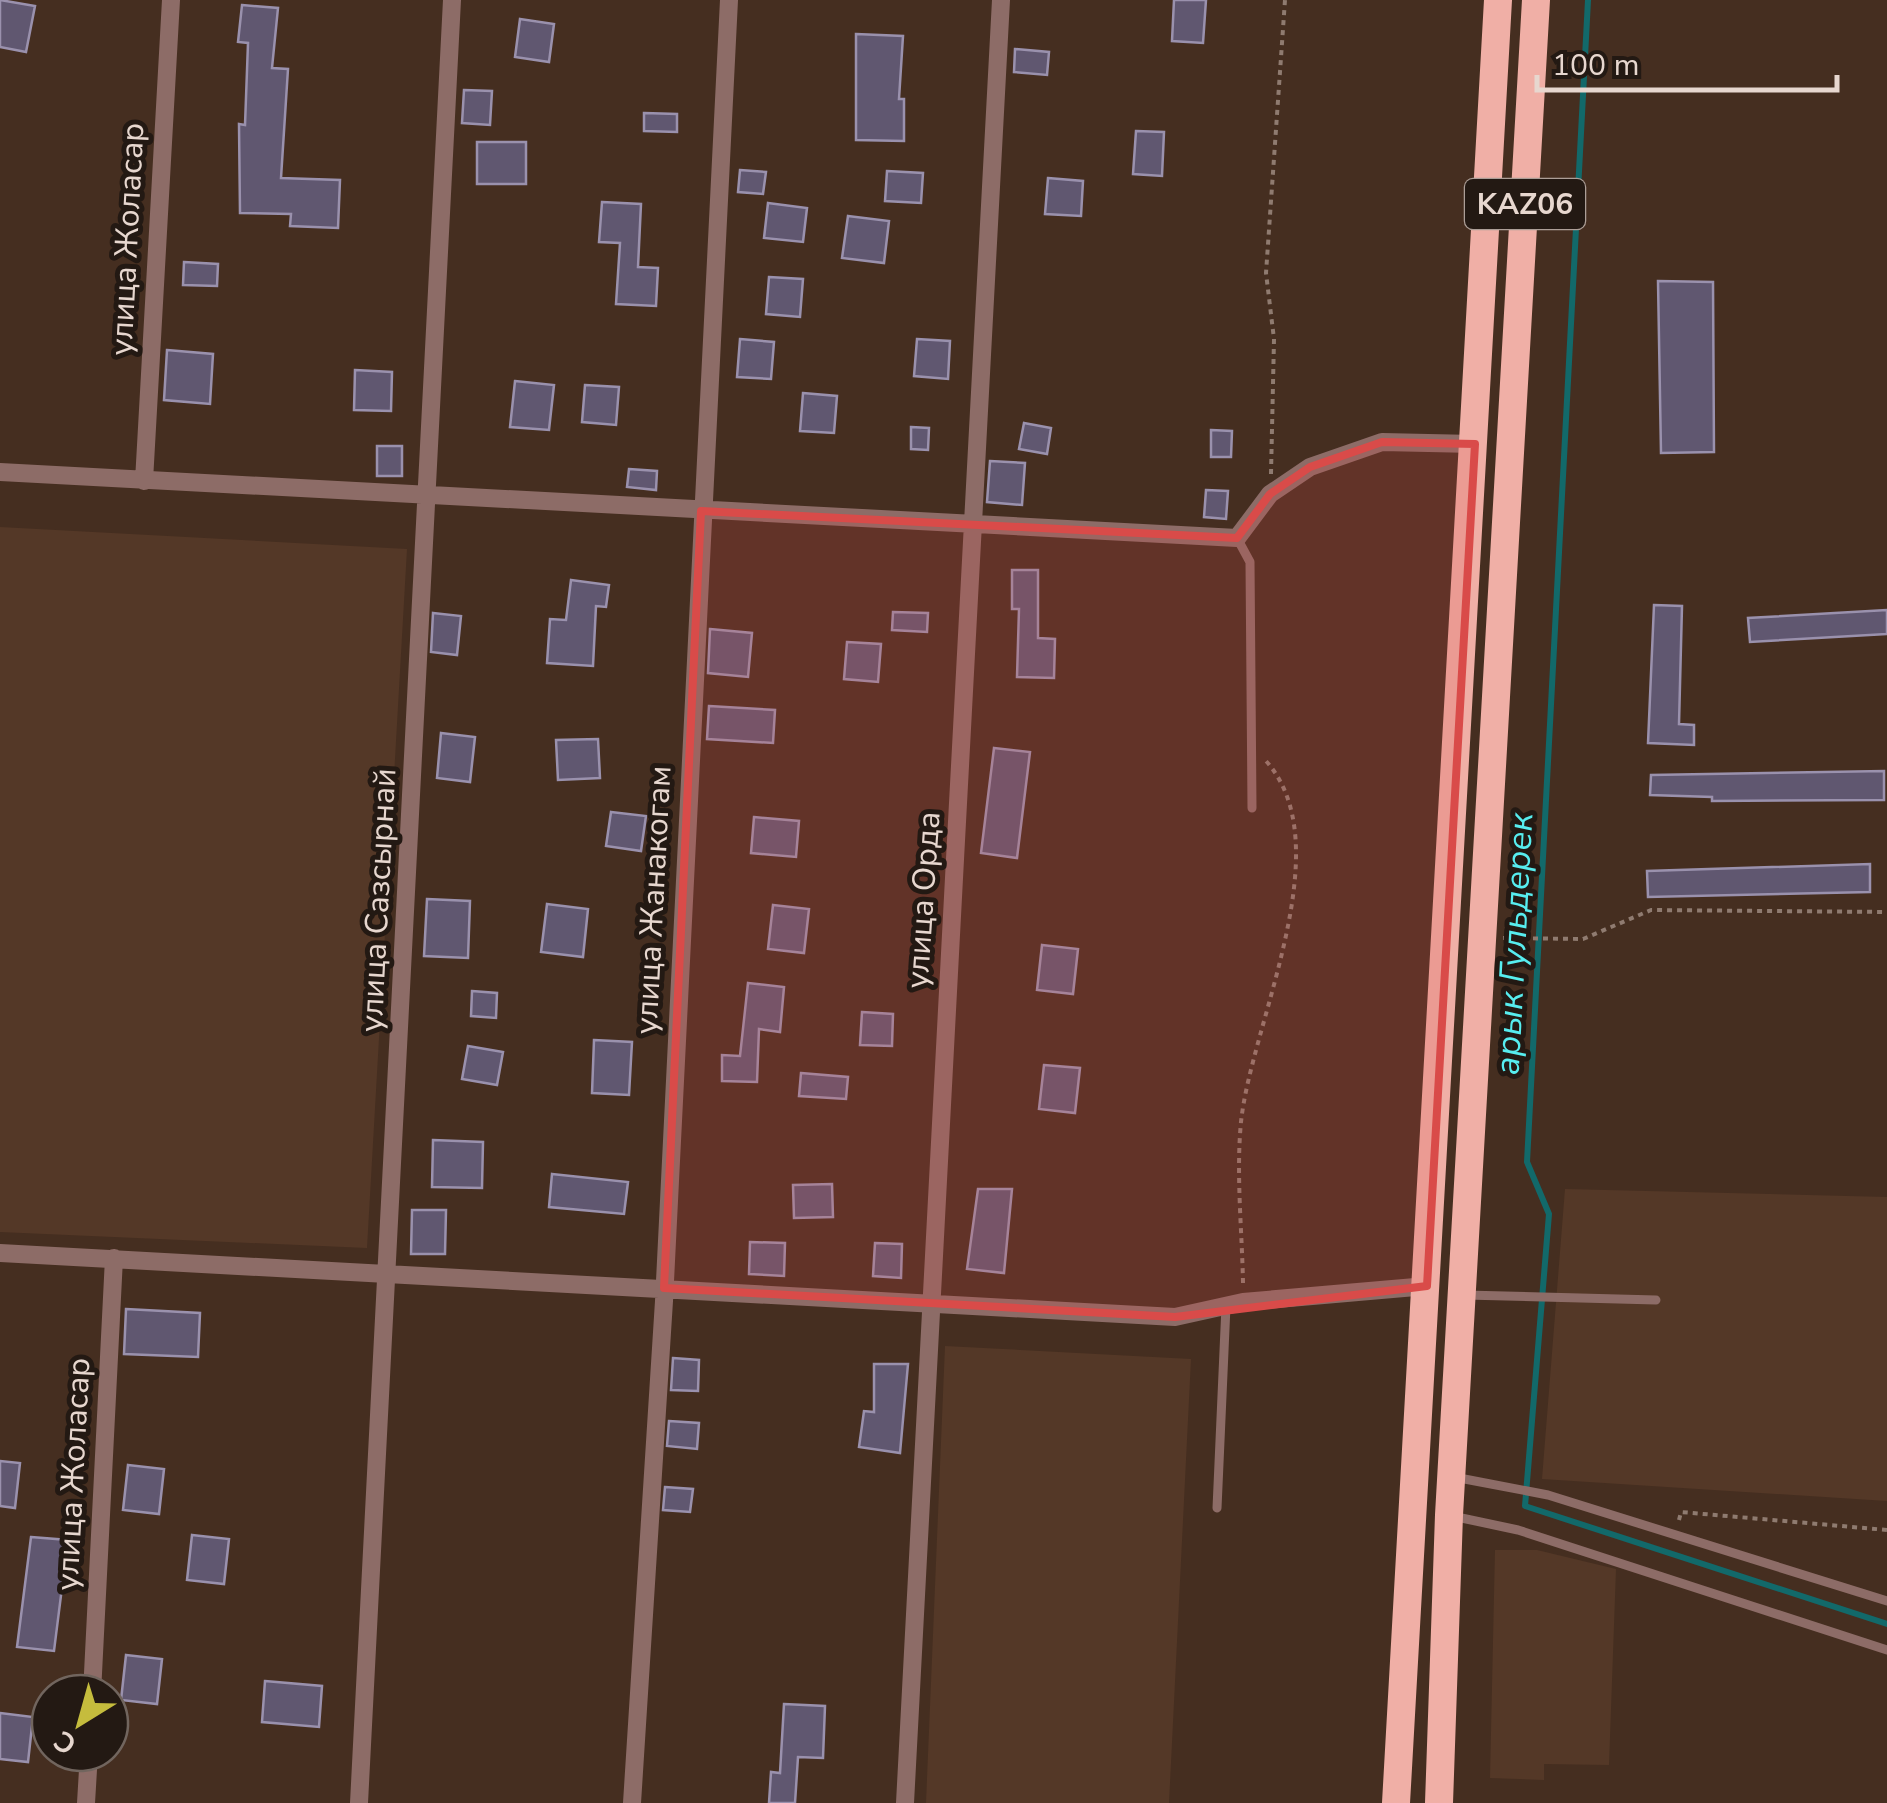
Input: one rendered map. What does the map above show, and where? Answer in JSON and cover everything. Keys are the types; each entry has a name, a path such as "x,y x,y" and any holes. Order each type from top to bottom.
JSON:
{"highway":[{"name":"KАZ06","path":"1396,1803 1498,0"},
{"name":"KАZ06","path":"1438,1803 1449,1515 1536,0"},
{"path":"1477,405 1514,407"}],"street":[{"name":"улица Жоласар","path":"144,481 171,0"},
{"name":"улица Сазсырнай","path":"359,1803 390,1273 452,0"},
{"name":"улица Жанакогам","path":"632,1803 664,1288 729,0"},
{"name":"улица Орда","path":"906,1803 928,1303 976,523 1001,0"},
{"path":"0,472 1237,538 1270,494 1310,467 1382,442 1474,444"},
{"path":"0,1253 1175,1316 1235,1304 1427,1286"},
{"name":"улица Жоласар","path":"93,1673 114,1258"},
{"path":"86,1803 88,1773"}],"lane":[{"path":"1237,538 1250,562 1252,808"},
{"path":"1462,1295 1656,1300"},
{"path":"1217,1508 1235,1304"},
{"path":"1452,1476 1548,1495 1887,1601"},
{"path":"1449,1515 1518,1530 1887,1650"}],"path":[{"path":"1270,494 1274,339 1266,273 1285,0"},
{"path":"1235,1304 1241,1121 1289,928 1296,835 1282,779 1252,744"},
{"path":"1483,938 1584,939 1651,910 1887,912"},
{"path":"1674,1534 1682,1512 1887,1530"}],"highlighted area":[{"path":"1382,442 1475,444 1427,1286 1175,1317 664,1288 701,511 1237,538 1270,494 1310,467"}],"shaded area":[{"path":"0,527 407,549 367,1248 0,1232"},
{"path":"1565,1189 1887,1197 1887,1501 1542,1479"},
{"path":"945,1346 1191,1359 1169,1803 926,1803"},
{"path":"1495,1550 1537,1550 1616,1569 1609,1765 1544,1764 1544,1780 1490,1778"}],"building":[{"path":"0,0 35,6 26,52 0,47"},
{"path":"1174,0 1206,0 1203,43 1172,41"},
{"path":"242,5 278,8 272,68 288,69 281,178 340,180 338,228 290,226 291,214 240,213 239,124 245,125 248,43 238,42"},
{"path":"520,19 554,24 549,62 515,57"},
{"path":"856,34 903,36 899,99 904,99 904,141 856,140"},
{"path":"1015,49 1049,52 1047,75 1014,72"},
{"path":"464,90 492,91 490,125 462,123"},
{"path":"644,113 677,114 677,132 644,131"},
{"path":"1136,131 1164,132 1162,176 1133,174"},
{"path":"477,142 526,142 526,184 477,184"},
{"path":"740,170 766,172 763,194 738,192"},
{"path":"887,171 923,173 921,203 885,201"},
{"path":"1048,178 1083,181 1081,216 1045,214"},
{"path":"602,202 641,204 638,267 658,268 656,306 616,304 620,243 599,242"},
{"path":"768,203 807,208 803,242 764,238"},
{"path":"848,216 889,221 884,263 842,258"},
{"path":"184,262 218,264 217,286 183,285"},
{"path":"769,277 803,279 800,317 766,314"},
{"path":"1658,281 1713,282 1714,452 1661,453"},
{"path":"740,339 774,342 771,379 737,377"},
{"path":"917,339 950,341 948,379 914,376"},
{"path":"167,350 213,354 210,404 164,400"},
{"path":"355,370 392,372 391,411 354,410"},
{"path":"515,381 554,385 549,430 510,427"},
{"path":"585,385 619,387 616,425 582,422"},
{"path":"803,393 837,396 834,433 800,431"},
{"path":"1024,423 1051,428 1047,454 1019,449"},
{"path":"911,427 929,428 928,450 911,449"},
{"path":"1211,430 1232,431 1231,457 1211,457"},
{"path":"377,446 402,446 402,476 377,476"},
{"path":"990,461 1025,463 1022,505 987,502"},
{"path":"629,469 657,471 656,490 627,487"},
{"path":"1206,490 1228,491 1226,519 1204,517"},
{"path":"1012,570 1038,570 1038,638 1055,639 1054,678 1017,677 1019,609 1012,609"},
{"path":"571,580 609,585 606,607 596,606 593,666 547,663 550,619 566,620"},
{"path":"1654,605 1682,606 1679,724 1694,725 1694,745 1648,743"},
{"path":"1887,610 1887,634 1750,642 1748,618"},
{"path":"893,612 928,613 927,632 892,630"},
{"path":"433,613 461,616 457,655 431,652"},
{"path":"710,629 752,633 748,677 708,673"},
{"path":"847,642 881,644 878,682 844,679"},
{"path":"709,706 775,710 773,743 707,739"},
{"path":"441,733 475,737 470,782 437,778"},
{"path":"598,739 600,778 558,780 556,740"},
{"path":"994,748 1030,752 1017,858 981,853"},
{"path":"1884,771 1884,800 1712,801 1712,797 1650,795 1651,775"},
{"path":"611,812 646,816 641,851 606,846"},
{"path":"754,817 799,821 796,857 751,853"},
{"path":"1870,864 1870,892 1648,897 1647,871"},
{"path":"427,899 470,901 468,958 424,956"},
{"path":"547,904 588,909 583,957 541,952"},
{"path":"773,905 809,909 804,953 768,949"},
{"path":"1042,945 1078,949 1073,994 1037,990"},
{"path":"748,983 784,987 780,1032 759,1029 757,1082 722,1081 722,1055 740,1056"},
{"path":"472,991 497,993 496,1018 471,1016"},
{"path":"862,1012 893,1014 892,1046 860,1045"},
{"path":"594,1040 632,1042 629,1095 592,1093"},
{"path":"468,1046 503,1052 497,1085 462,1079"},
{"path":"1044,1065 1080,1068 1075,1113 1039,1109"},
{"path":"801,1073 848,1077 846,1099 799,1096"},
{"path":"433,1140 483,1142 482,1188 432,1187"},
{"path":"552,1174 628,1182 624,1214 549,1207"},
{"path":"832,1184 833,1217 794,1218 793,1185"},
{"path":"978,1189 1012,1189 1004,1273 967,1269"},
{"path":"412,1210 446,1210 445,1254 411,1254"},
{"path":"750,1242 785,1243 784,1276 749,1274"},
{"path":"875,1243 902,1244 901,1278 873,1276"},
{"path":"126,1309 200,1313 198,1357 124,1354"},
{"path":"673,1358 699,1360 698,1391 671,1390"},
{"path":"874,1364 908,1364 900,1453 859,1447 864,1411 874,1412"},
{"path":"669,1421 699,1423 697,1449 667,1446"},
{"path":"0,1461 20,1463 15,1508 0,1506"},
{"path":"128,1465 164,1469 159,1514 123,1510"},
{"path":"665,1487 693,1489 690,1512 663,1510"},
{"path":"192,1535 229,1539 224,1584 187,1580"},
{"path":"31,1537 68,1540 54,1651 17,1647"},
{"path":"126,1655 162,1659 157,1704 130,1701 130,1673 124,1673"},
{"path":"265,1681 322,1686 319,1727 262,1722"},
{"path":"784,1704 825,1706 823,1758 798,1757 795,1803 769,1803 771,1772 780,1773"},
{"path":"0,1713 30,1717 28,1762 0,1759"}],"waterway":[{"name":"арык Гульдерек","path":"1588,0 1527,1162 1549,1214 1525,1506 1887,1624"}]}
